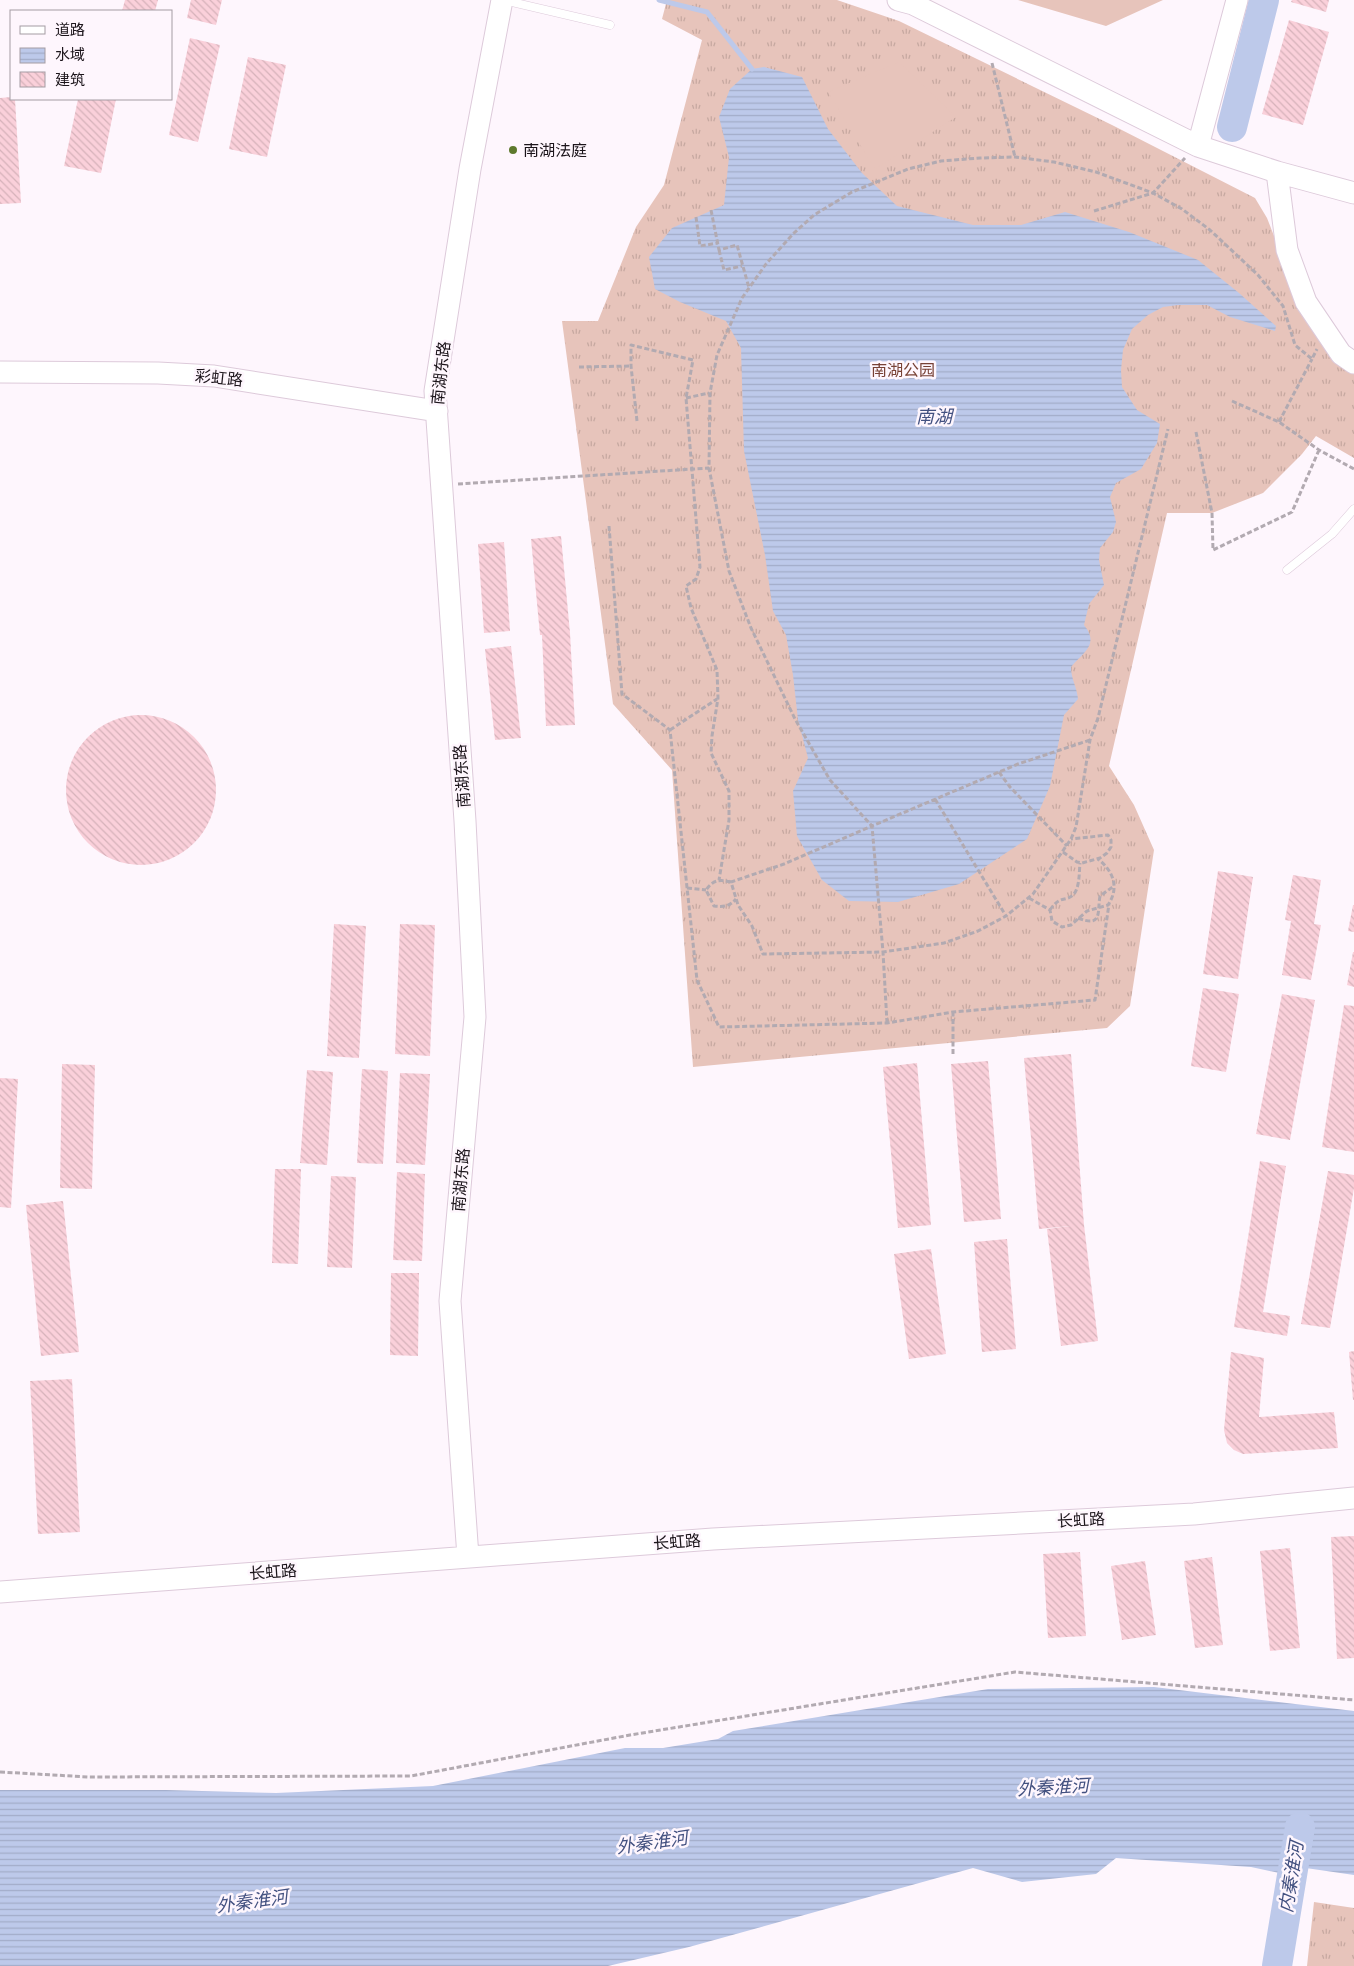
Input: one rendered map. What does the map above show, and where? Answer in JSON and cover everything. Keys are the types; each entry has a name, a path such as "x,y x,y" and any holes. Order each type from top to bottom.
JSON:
{"street":[{"name":"南湖东路","path":"468,1557 450,1301 475,1017 464,811 435,391 470,169 502,0"},
{"path":"898,0 913,4 1197,146 1277,172 1354,193"},
{"path":"1197,146 1237,0"},
{"path":"1277,172 1287,250 1306,302 1341,354 1354,363"},
{"name":"彩虹路","path":"0,372 158,373 214,376 436,411"},
{"name":"长虹路","path":"0,1592 713,1539 1194,1514 1354,1498"}],"lane":[{"path":"502,0 610,24"},
{"path":"1286,570 1332,534 1354,510"}],"path":[{"path":"986,41 1015,157"},
{"path":"1094,211 1153,193 1197,146"},
{"path":"886,1023 883,952 872,826 830,780 795,719 750,628 729,571 709,468 710,392 717,355 742,298 766,264 793,234 814,215 852,192 885,177 941,161 1015,157 1054,162 1096,172 1153,193 1182,209 1210,230 1258,275 1284,306 1295,345 1312,359"},
{"path":"711,210 724,270 742,266"},
{"path":"696,217 700,246 718,243"},
{"path":"719,250 736,245 749,289"},
{"path":"1279,422 1326,331"},
{"path":"637,421 631,366 631,345 693,360 686,398 700,567 696,579 686,586 691,608 717,670 718,698 711,753 729,791 729,820 719,880"},
{"path":"579,367 631,366"},
{"path":"686,398 710,392"},
{"path":"1232,401 1279,422 1319,450 1354,469"},
{"path":"731,882 738,905 752,926 763,954 883,952 944,943 978,931 1006,916 1033,894 1064,852 1076,827 1090,740 1098,718 1168,429"},
{"path":"1196,432 1212,513 1214,550 1292,512 1319,450"},
{"path":"442,485 709,468"},
{"path":"609,526 622,694 670,730 697,980 719,1027 886,1023 953,1012 1095,1000 1109,904 1114,894 1114,886 1107,867 1098,859"},
{"path":"670,730 718,698"},
{"path":"706,890 710,884 719,880 731,882 784,864 999,772 1090,740"},
{"path":"999,772 1010,787 1067,846"},
{"path":"936,799 1006,916"},
{"path":"1064,852 1080,863 1104,857 1111,847 1111,840 1108,835 1071,839"},
{"path":"1080,863 1075,893 1072,896 1058,900 1050,910 1052,921 1062,927 1072,925 1087,911 1109,904"},
{"path":"1078,918 1091,922 1096,920 1099,916 1100,896 1114,886"},
{"path":"688,888 706,890"},
{"path":"706,890 714,906 730,905 736,899"},
{"path":"1028,898 1050,910"},
{"path":"953,1012 953,1054"},
{"path":"0,1772 89,1777 411,1776 630,1735 1015,1672 1354,1700"}],"green space":[{"name":"南湖公园","path":"667,0 837,0 899,21 1112,125 1255,198 1267,218 1303,310 1354,370 1354,458 1316,436 1302,454 1263,493 1212,513 1167,513 1109,766 1134,805 1154,850 1130,1006 1107,1028 693,1067 672,770 613,704 562,321 598,321 636,227 664,185 702,40 662,19"},
{"path":"1018,0 1163,0 1106,26"},
{"path":"899,62 956,117 875,169 828,92"},
{"path":"1314,1902 1354,1908 1354,1966 1307,1966"}],"water":[{"name":"南湖","path":"764,67 802,77 828,129 862,173 897,206 973,225 1021,225 1065,212 1129,232 1198,260 1276,326 1275,331 1230,317 1207,305 1178,305 1163,307 1148,315 1132,329 1123,350 1122,387 1137,410 1160,424 1157,443 1141,469 1116,483 1110,497 1116,522 1113,532 1100,548 1099,560 1104,585 1089,604 1084,625 1089,632 1090,643 1088,648 1071,667 1078,699 1064,715 1050,786 1027,839 959,884 898,902 849,901 822,880 797,836 793,791 808,758 798,720 786,635 773,611 765,555 744,451 741,348 726,321 680,302 655,289 649,257 672,228 724,205 729,157 719,117 730,89 752,69"},
{"name":"外秦淮河","path":"1154,1687 1354,1711 1354,1875 1292,1866 1293,1876 1251,1867 1116,1858 1096,1874 1022,1882 973,1868 689,1947 608,1966 0,1966 0,1790 166,1790 276,1793 433,1786 625,1748 663,1748 718,1739 733,1731 988,1689"}],"building":[{"path":"125,0 158,0 155,10 122,10"},
{"path":"191,0 222,0 216,25 187,18"},
{"path":"1292,0 1329,0 1326,12 1291,2"},
{"path":"1289,20 1329,32 1303,125 1262,114"},
{"path":"190,38 220,45 198,142 169,135"},
{"path":"248,57 286,65 267,157 229,149"},
{"path":"10,97 10,100 15,100 21,203 0,204 0,98"},
{"path":"78,100 116,100 101,173 64,166"},
{"path":"561,536 570,633 575,725 546,726 542,635 540,635 531,539"},
{"path":"504,542 510,631 484,633 478,544"},
{"path":"511,646 521,738 495,740 485,649"},
{"path":"141,715 156,716 170,721 183,727 194,737 204,748 210,761 215,775 215,805 210,819 204,832 194,843 183,853 170,859 156,864 141,865 126,864 112,859 99,853 88,843 78,832 72,819 67,805 66,790 67,775 72,761 78,748 88,737 99,727 112,721 126,716"},
{"path":"1218,871 1253,877 1238,979 1203,974"},
{"path":"1293,875 1321,880 1314,924 1321,925 1311,980 1282,975 1291,921 1285,920"},
{"path":"1354,905 1354,932 1348,931"},
{"path":"334,924 366,926 359,1058 327,1056"},
{"path":"400,924 435,925 430,1056 395,1054"},
{"path":"1354,952 1354,987 1347,985"},
{"path":"1203,988 1239,994 1226,1072 1191,1066"},
{"path":"1282,994 1315,1000 1290,1140 1256,1134"},
{"path":"1344,1005 1354,1006 1354,1152 1322,1147"},
{"path":"1071,1054 1084,1225 1098,1341 1061,1346 1047,1229 1070,1226 1039,1229 1024,1058"},
{"path":"988,1061 1001,1219 964,1222 951,1064"},
{"path":"917,1063 931,1225 898,1228 883,1067"},
{"path":"62,1064 95,1065 92,1189 60,1188"},
{"path":"362,1069 388,1071 383,1164 357,1163"},
{"path":"307,1070 333,1072 327,1165 300,1163"},
{"path":"400,1073 430,1074 425,1165 396,1163"},
{"path":"0,1078 18,1079 11,1208 0,1207"},
{"path":"1260,1161 1286,1166 1263,1312 1290,1316 1287,1336 1234,1327"},
{"path":"275,1169 301,1169 298,1264 272,1263"},
{"path":"1328,1171 1354,1175 1354,1188 1330,1328 1301,1324"},
{"path":"397,1172 425,1174 422,1261 393,1260"},
{"path":"331,1176 356,1177 352,1268 327,1267"},
{"path":"63,1201 79,1352 41,1356 26,1205"},
{"path":"1007,1239 1016,1349 982,1352 974,1242"},
{"path":"931,1249 946,1354 909,1359 894,1254"},
{"path":"391,1273 419,1273 418,1356 390,1355"},
{"path":"1354,1351 1354,1400 1353,1400 1349,1352"},
{"path":"1231,1352 1264,1358 1259,1417 1334,1412 1338,1448 1243,1454 1234,1450 1227,1443 1224,1430"},
{"path":"72,1379 80,1532 38,1534 30,1381"},
{"path":"1354,1536 1354,1658 1337,1659 1331,1537"},
{"path":"1290,1548 1300,1648 1270,1651 1260,1551"},
{"path":"1080,1552 1086,1636 1048,1638 1043,1554"},
{"path":"1212,1557 1223,1645 1195,1648 1184,1561"},
{"path":"1145,1561 1156,1635 1122,1640 1111,1566"}],"waterway":[{"path":"659,0 707,12 752,69"},
{"path":"1232,127 1264,0"},
{"name":"内秦淮河","path":"1277,1966 1300,1827"}],"place":[{"name":"南湖法庭","path":"513,150"}]}
